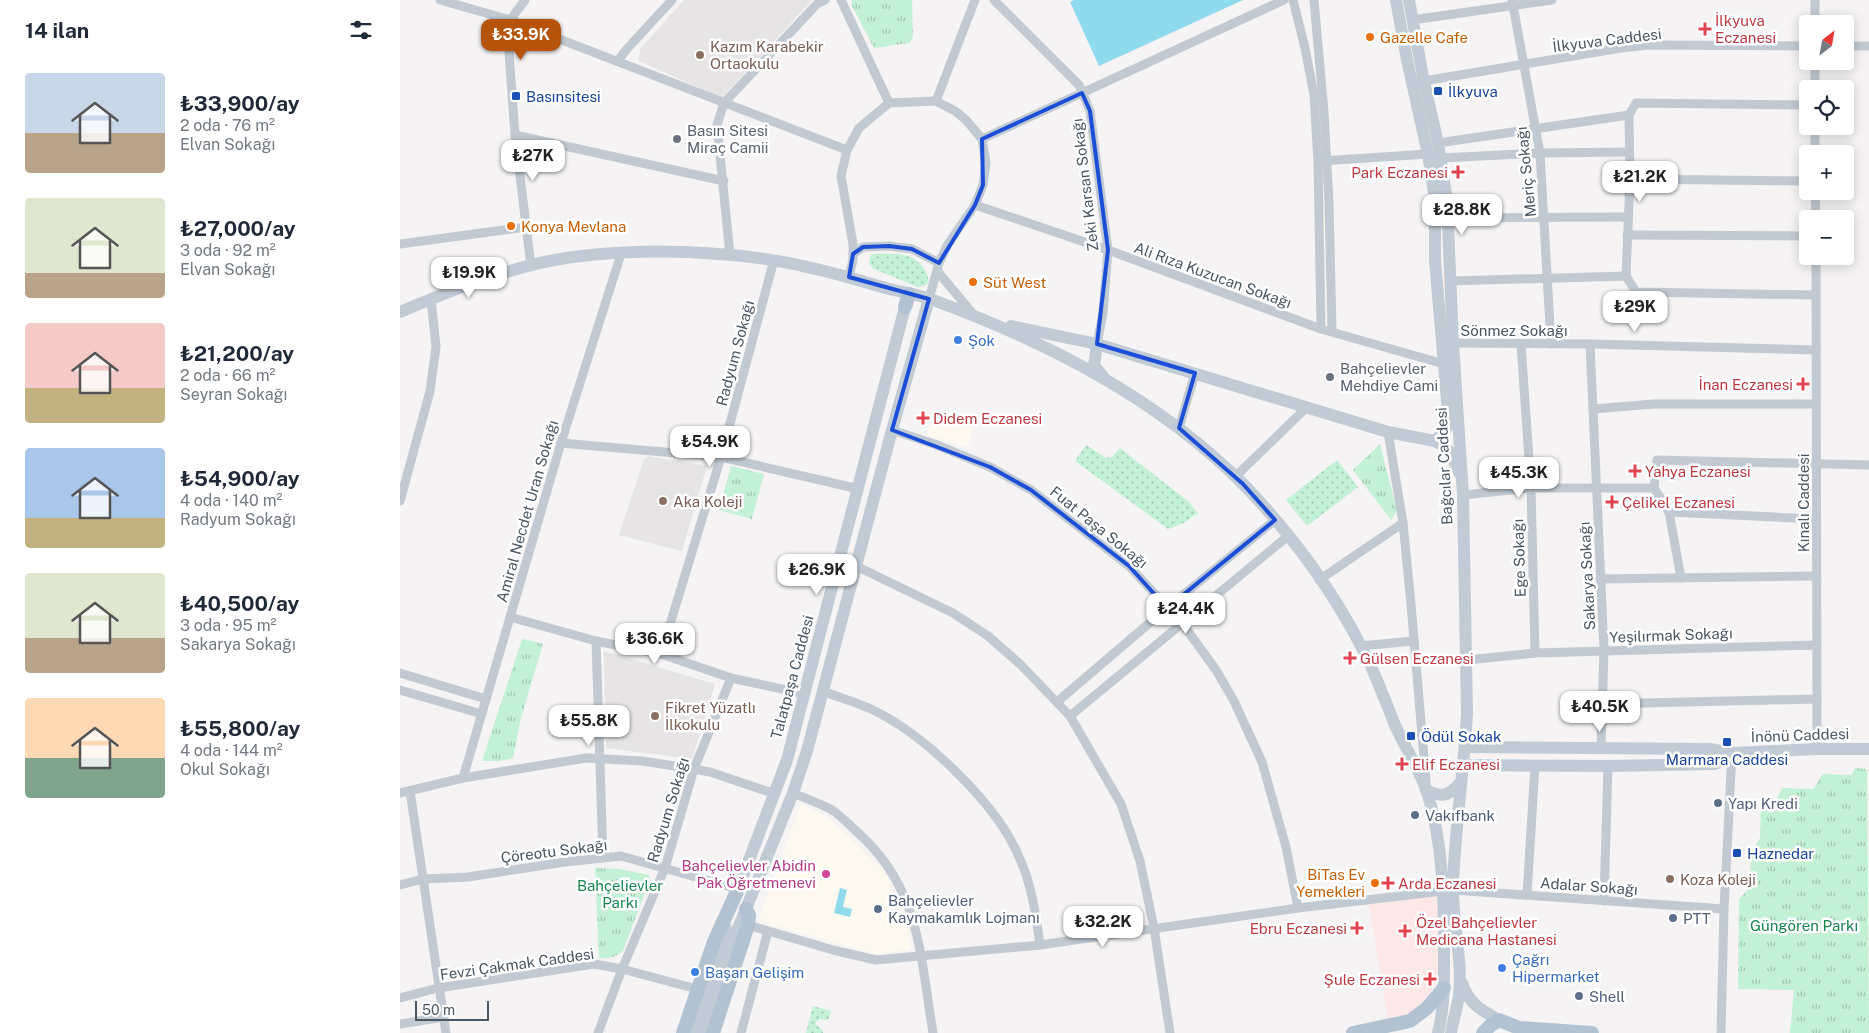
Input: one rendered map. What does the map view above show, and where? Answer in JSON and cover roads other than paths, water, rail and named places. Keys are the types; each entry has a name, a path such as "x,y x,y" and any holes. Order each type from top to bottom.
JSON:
{"main road":[{"path":"1396,0 1418,82 1435,199 1435,260 1449,424 1444,432 1434,441"},
{"name":"Bağcılar Caddesi","path":"1409,0 1418,82 1438,143 1447,201 1453,343 1463,495 1467,660 1466,747 1448,890 1443,1014 1438,1033"},
{"path":"400,312 441,294 531,266 578,256 646,252 730,255 774,260 849,277 907,301 929,299 987,321 1047,348 1105,379 1152,408 1179,428 1235,478 1288,536 1336,603 1370,665 1399,734 1426,790 1443,796 1449,794 1460,783"},
{"path":"703,1033 733,941 793,793 807,751 892,430 929,299"},
{"name":"Talatpaşa Caddesi","path":"693,1033 738,889 787,760 907,301"},
{"path":"987,321 1097,344 1388,432 1434,441 1449,451 1462,478"},
{"path":"1097,344 1094,366 1105,379"},
{"path":"1466,747 1710,749 1732,753"},
{"name":"İnönü Caddesi","path":"1732,753 1817,749 1869,749"},
{"path":"1463,765 1608,766 1715,764 1732,753"},
{"name":"Bağcılar Caddesi","path":"1426,790 1448,890 1459,974 1459,996 1451,1033"},
{"path":"683,1033 714,942 738,889"},
{"path":"713,1033 748,925 749,915 746,909"},
{"path":"1459,974 1466,996 1479,1008 1499,1020 1519,1028 1592,1033"},
{"path":"1353,1033 1373,1032 1410,1021 1427,1008 1444,988"},
{"path":"1483,1033 1490,1025 1499,1020"}],"street":[{"path":"440,0 510,20 846,150"},
{"path":"526,0 510,20 508,38 516,135 531,266"},
{"path":"618,62 626,50 672,0"},
{"path":"730,255 717,125 724,102 818,3 825,0"},
{"path":"841,0 890,103"},
{"path":"936,101 975,0"},
{"path":"982,139 1284,0"},
{"path":"1293,0 1314,95 1329,202 1332,331"},
{"path":"1314,0 1324,112 1321,329"},
{"path":"1412,20 1513,3 1552,0"},
{"path":"1815,0 1815,15"},
{"name":"Zeki Karsan Sokağı","path":"999,2 1079,85 1090,111 1108,250 1103,313 1097,344"},
{"name":"Meriç Sokağı","path":"1513,3 1540,153 1551,344"},
{"name":"İlkyuva Caddesi","path":"1418,82 1649,45 1799,46"},
{"path":"1854,46 1869,46"},
{"path":"849,277 854,244 841,176 846,150 859,128 890,103 936,101 955,111 966,120 982,139 986,164 983,185 975,205 948,244 939,263 929,299"},
{"path":"1799,105 1636,103 1629,115 1630,180 1626,276 1636,292 1816,295"},
{"path":"1438,143 1629,115"},
{"path":"516,135 724,181"},
{"path":"1441,158 1540,153 1629,152"},
{"path":"1322,161 1428,154"},
{"path":"1630,180 1799,181"},
{"name":"Ali Rıza Kuzucan Sokağı","path":"975,205 1108,250 1321,329 1444,364"},
{"path":"1448,218 1627,217"},
{"path":"400,244 526,227"},
{"path":"1627,235 1799,236"},
{"path":"854,254 863,247 890,246 912,249 939,263"},
{"name":"Amiral Necdet Uran Sokağı","path":"463,778 561,442 621,254"},
{"name":"Radyum Sokağı","path":"661,654 721,457 774,260"},
{"name":"Kınalı Caddesi","path":"1816,265 1817,749"},
{"path":"938,272 974,316"},
{"path":"1450,281 1626,276"},
{"path":"400,501 430,391 436,347 431,299"},
{"name":"Sönmez Sokağı","path":"1453,343 1590,344 1816,350"},
{"name":"Ege Sokağı","path":"1521,344 1531,488 1535,653"},
{"name":"Sakarya Sokağı","path":"1590,344 1604,650 1601,747"},
{"path":"1179,428 1195,373"},
{"path":"1593,409 1653,404 1816,404"},
{"path":"1235,478 1307,407"},
{"name":"Fuat Paşa Sokağı","path":"892,430 937,445 972,460 1031,490 1129,566 1182,623 1216,670 1234,701 1262,762 1286,847 1298,908"},
{"name":"Bağcılar Caddesi","path":"1388,432 1403,523 1426,790"},
{"path":"561,442 721,457 859,489"},
{"path":"1681,578 1669,512 1654,488 1657,460 1869,465"},
{"path":"1463,495 1531,488 1654,488"},
{"path":"1669,512 1816,519"},
{"path":"1057,702 1167,608 1275,520"},
{"path":"1320,580 1403,523"},
{"path":"1070,716 1288,536"},
{"path":"856,566 953,613 988,636 1020,664 1070,716 1121,804 1140,861 1154,928 1170,1033"},
{"path":"1600,579 1816,576"},
{"path":"510,617 596,641 661,654 731,678 804,694"},
{"path":"1360,646 1414,640"},
{"path":"596,641 603,858"},
{"name":"Yeşilırmak Sokağı","path":"1467,660 1535,653 1817,644"},
{"path":"400,673 486,699"},
{"name":"Radyum Sokağı","path":"598,1033 622,969 665,868 694,769 731,678"},
{"path":"400,690 482,714"},
{"path":"824,691 874,710 908,731 941,759 995,815 1019,856 1033,900 1040,946"},
{"path":"1602,704 1817,699"},
{"path":"1721,1033 1724,909 1732,753"},
{"path":"400,793 463,778 586,758 642,761 710,772 775,794"},
{"path":"1527,895 1534,765"},
{"path":"1604,901 1608,766"},
{"path":"410,791 446,1033"},
{"path":"793,793 832,810 863,837 887,863 903,892 916,926 932,1033"},
{"name":"Çöreotu Sokağı","path":"400,884 423,879 468,877 565,862 621,856 738,889"},
{"name":"Adalar Sokağı","path":"748,925 833,950 876,960 1040,946 1298,908 1448,890 1724,909"},
{"path":"741,1033 768,931"},
{"name":"Fevzi Çakmak Caddesi","path":"400,998 438,988 594,964 622,969 697,989"},
{"path":"400,1024 444,1018"}],"water":[{"path":"1074,0 1243,0 1099,66 1070,2"},
{"path":"840,888 847,890 843,907 852,909 850,917 834,913"}],"place":[{"name":"İlkyuva Eczanesi","path":"1705,29"},
{"name":"Gazelle Cafe","path":"1370,37"},
{"name":"Kazım Karabekir Ortaokulu","path":"700,55"},
{"name":"İlkyuva","path":"1438,91"},
{"name":"Basınsitesi","path":"516,96"},
{"name":"Basın Sitesi Miraç Camii","path":"677,139"},
{"name":"Park Eczanesi","path":"1458,172"},
{"name":"Konya Mevlana","path":"511,226"},
{"name":"Süt West","path":"973,282"},
{"name":"Şok","path":"958,340"},
{"name":"Bahçelievler Mehdiye Cami","path":"1330,377"},
{"name":"İnan Eczanesi","path":"1803,384"},
{"name":"Didem Eczanesi","path":"923,418"},
{"name":"Yahya Eczanesi","path":"1635,471"},
{"name":"Aka Koleji","path":"663,501"},
{"name":"Çelikel Eczanesi","path":"1612,502"},
{"name":"Gülsen Eczanesi","path":"1350,658"},
{"name":"Fikret Yüzatlı İlkokulu","path":"655,716"},
{"name":"Ödül Sokak","path":"1411,736"},
{"name":"Marmara Caddesi","path":"1727,742"},
{"name":"Elif Eczanesi","path":"1402,764"},
{"name":"Yapı Kredi","path":"1718,803"},
{"name":"Vakıfbank","path":"1415,815"},
{"name":"Haznedar","path":"1737,853"},
{"name":"Bahçelievler Abidin Pak Öğretmenevi","path":"826,874"},
{"name":"Koza Koleji","path":"1670,879"},
{"name":"BiTas Ev Yemekleri","path":"1375,883"},
{"name":"Arda Eczanesi","path":"1388,883"},
{"name":"Bahçelievler Kaymakamlık Lojmanı","path":"878,909"},
{"name":"PTT","path":"1673,918"},
{"name":"Ebru Eczanesi","path":"1357,928"},
{"name":"Özel Bahçelievler Medicana Hastanesi","path":"1405,931"},
{"name":"Çağrı Hipermarket","path":"1502,968"},
{"name":"Başarı Gelişim","path":"695,972"},
{"name":"Şule Eczanesi","path":"1430,979"},
{"name":"Shell","path":"1579,996"}],"park label":[{"name":"Bahçelievler Parkı","path":"620,894"},
{"name":"Güngören Parkı","path":"1804,925"}]}
